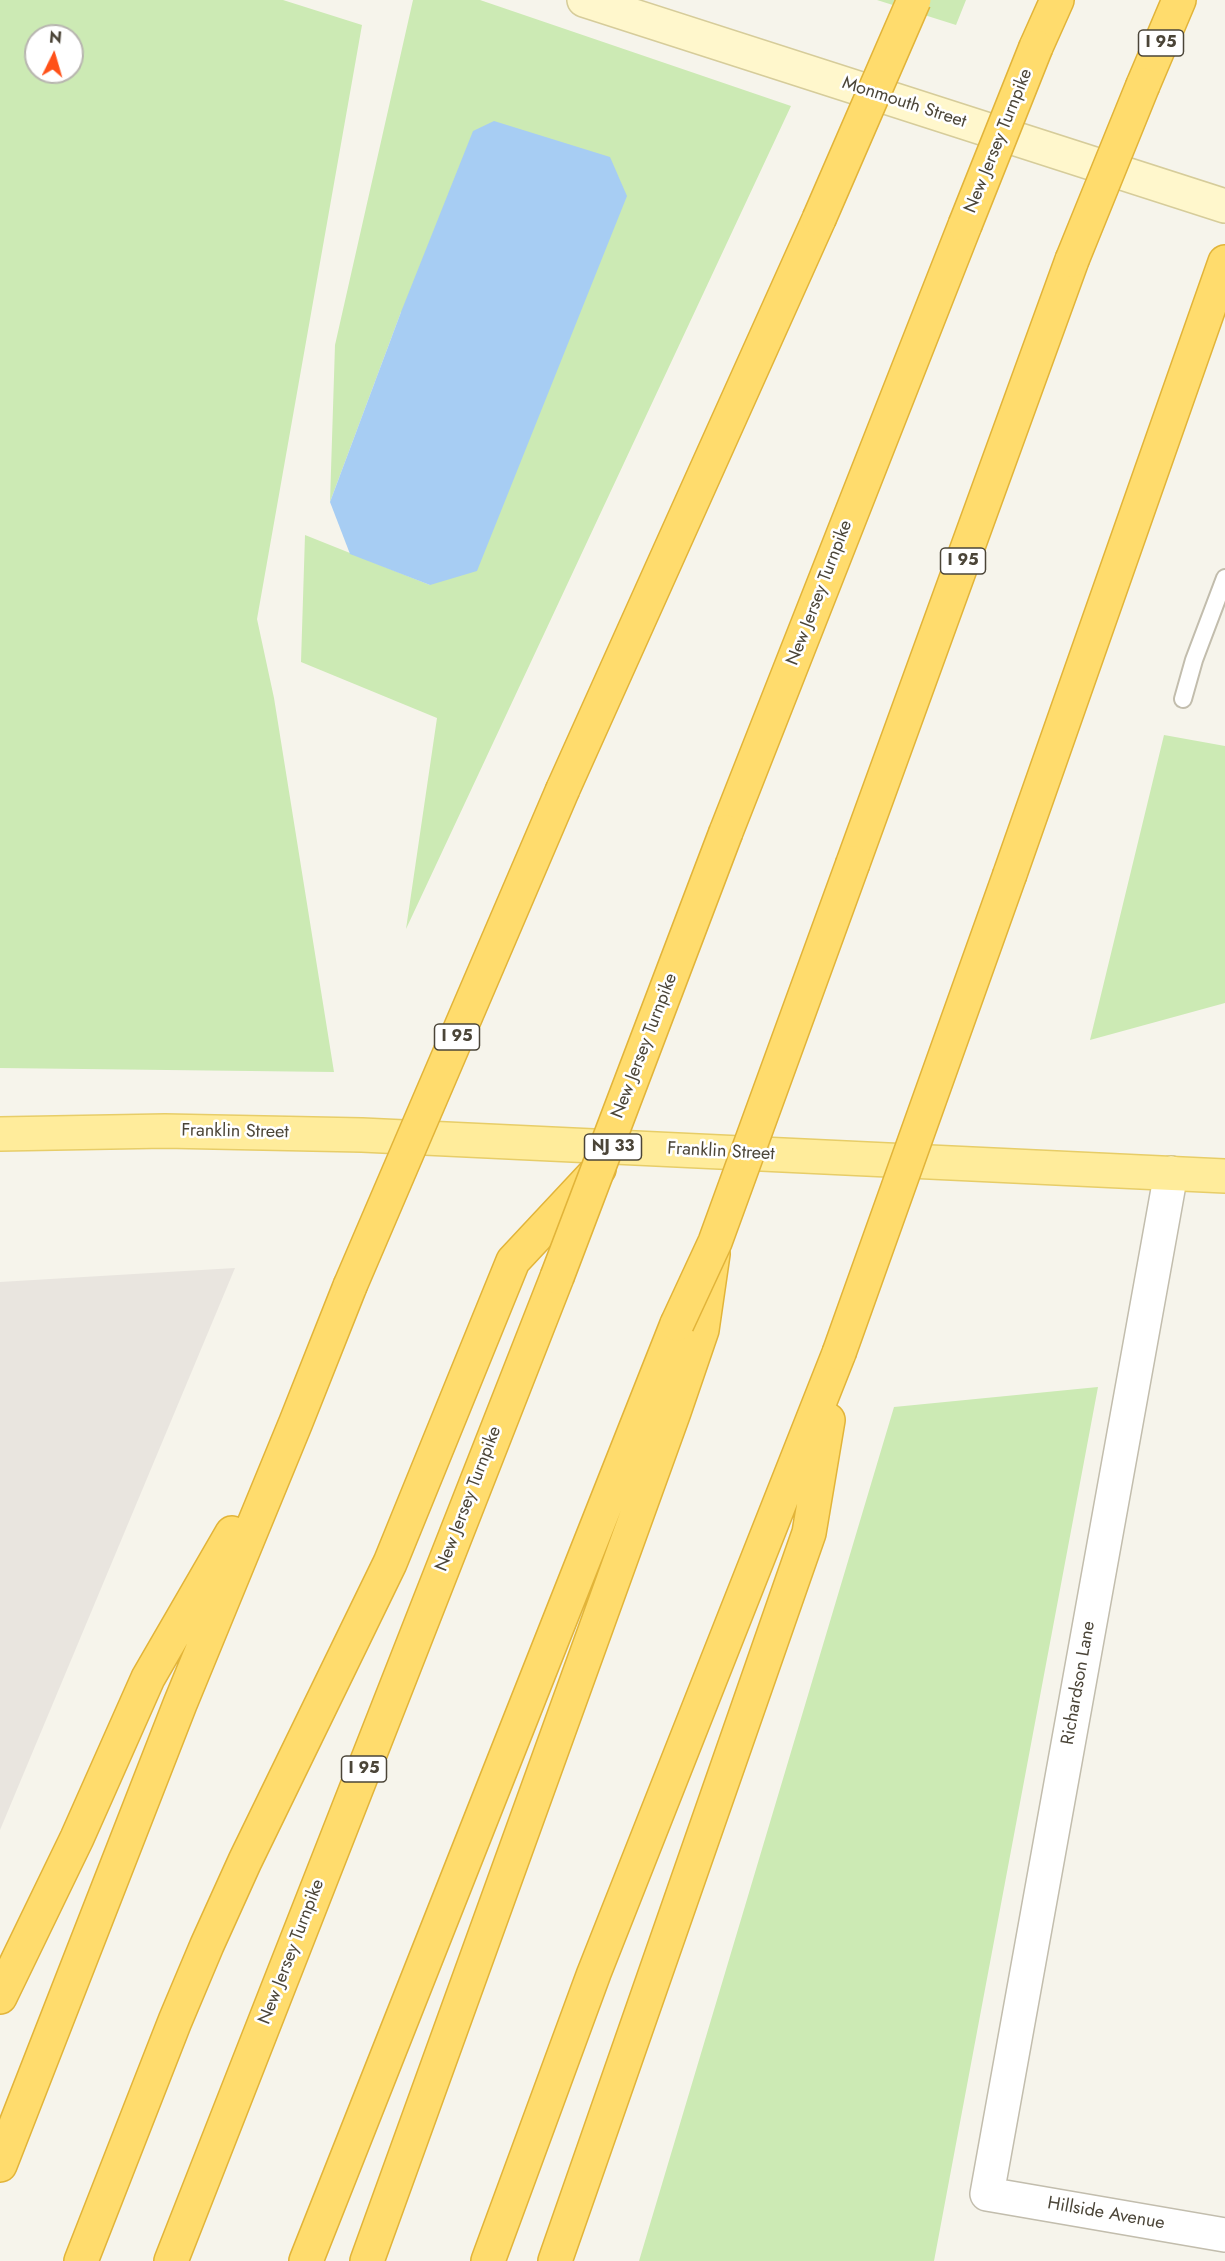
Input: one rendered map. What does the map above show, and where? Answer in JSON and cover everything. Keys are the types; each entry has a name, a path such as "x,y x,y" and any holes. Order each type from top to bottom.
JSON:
{"highway":[{"name":"I 95","path":"0,2165 180,1704 350,1286 563,789 819,219 914,0"},
{"name":"New Jersey Turnpike","path":"171,2261 557,1277 726,832 965,225 1057,0"},
{"name":"I 95","path":"306,2261 690,1327 715,1242 1072,260 1179,0"},
{"path":"488,2261 594,1973 840,1353 1011,874 1225,262"},
{"path":"81,2261 207,1945 245,1861 390,1563 513,1261 598,1169"},
{"path":"368,2261 690,1327"},
{"path":"555,2261 809,1533 840,1353"},
{"path":"0,1997 77,1838 148,1678 296,1422"}],"main road":[{"name":"Franklin Street","path":"0,1134 165,1131 362,1135 1225,1176"}],"street":[{"name":"Monmouth Street","path":"584,0 1225,206"},
{"name":"Richardson Lane","path":"987,2194 1171,1173"},
{"name":"Hillside Avenue","path":"987,2194 1225,2235"}],"lane":[{"path":"1183,699 1194,660 1225,578"}],"shaded area":[{"path":"235,1268 0,1830 0,1282"}],"green space":[{"path":"0,0 283,0 362,25 257,619 274,698 334,1072 0,1068"},
{"path":"413,0 480,0 791,106 406,929 437,718 301,662 305,535 430,585 401,312 330,502 335,345"},
{"path":"877,0 966,0 956,25"},
{"path":"1164,735 1225,746 1225,1003 1090,1040"},
{"path":"1098,1387 934,2261 639,2261 894,1407"}],"water":[{"path":"494,121 610,157 627,196 477,571 430,585 350,554 330,502 401,312 473,131"}]}
